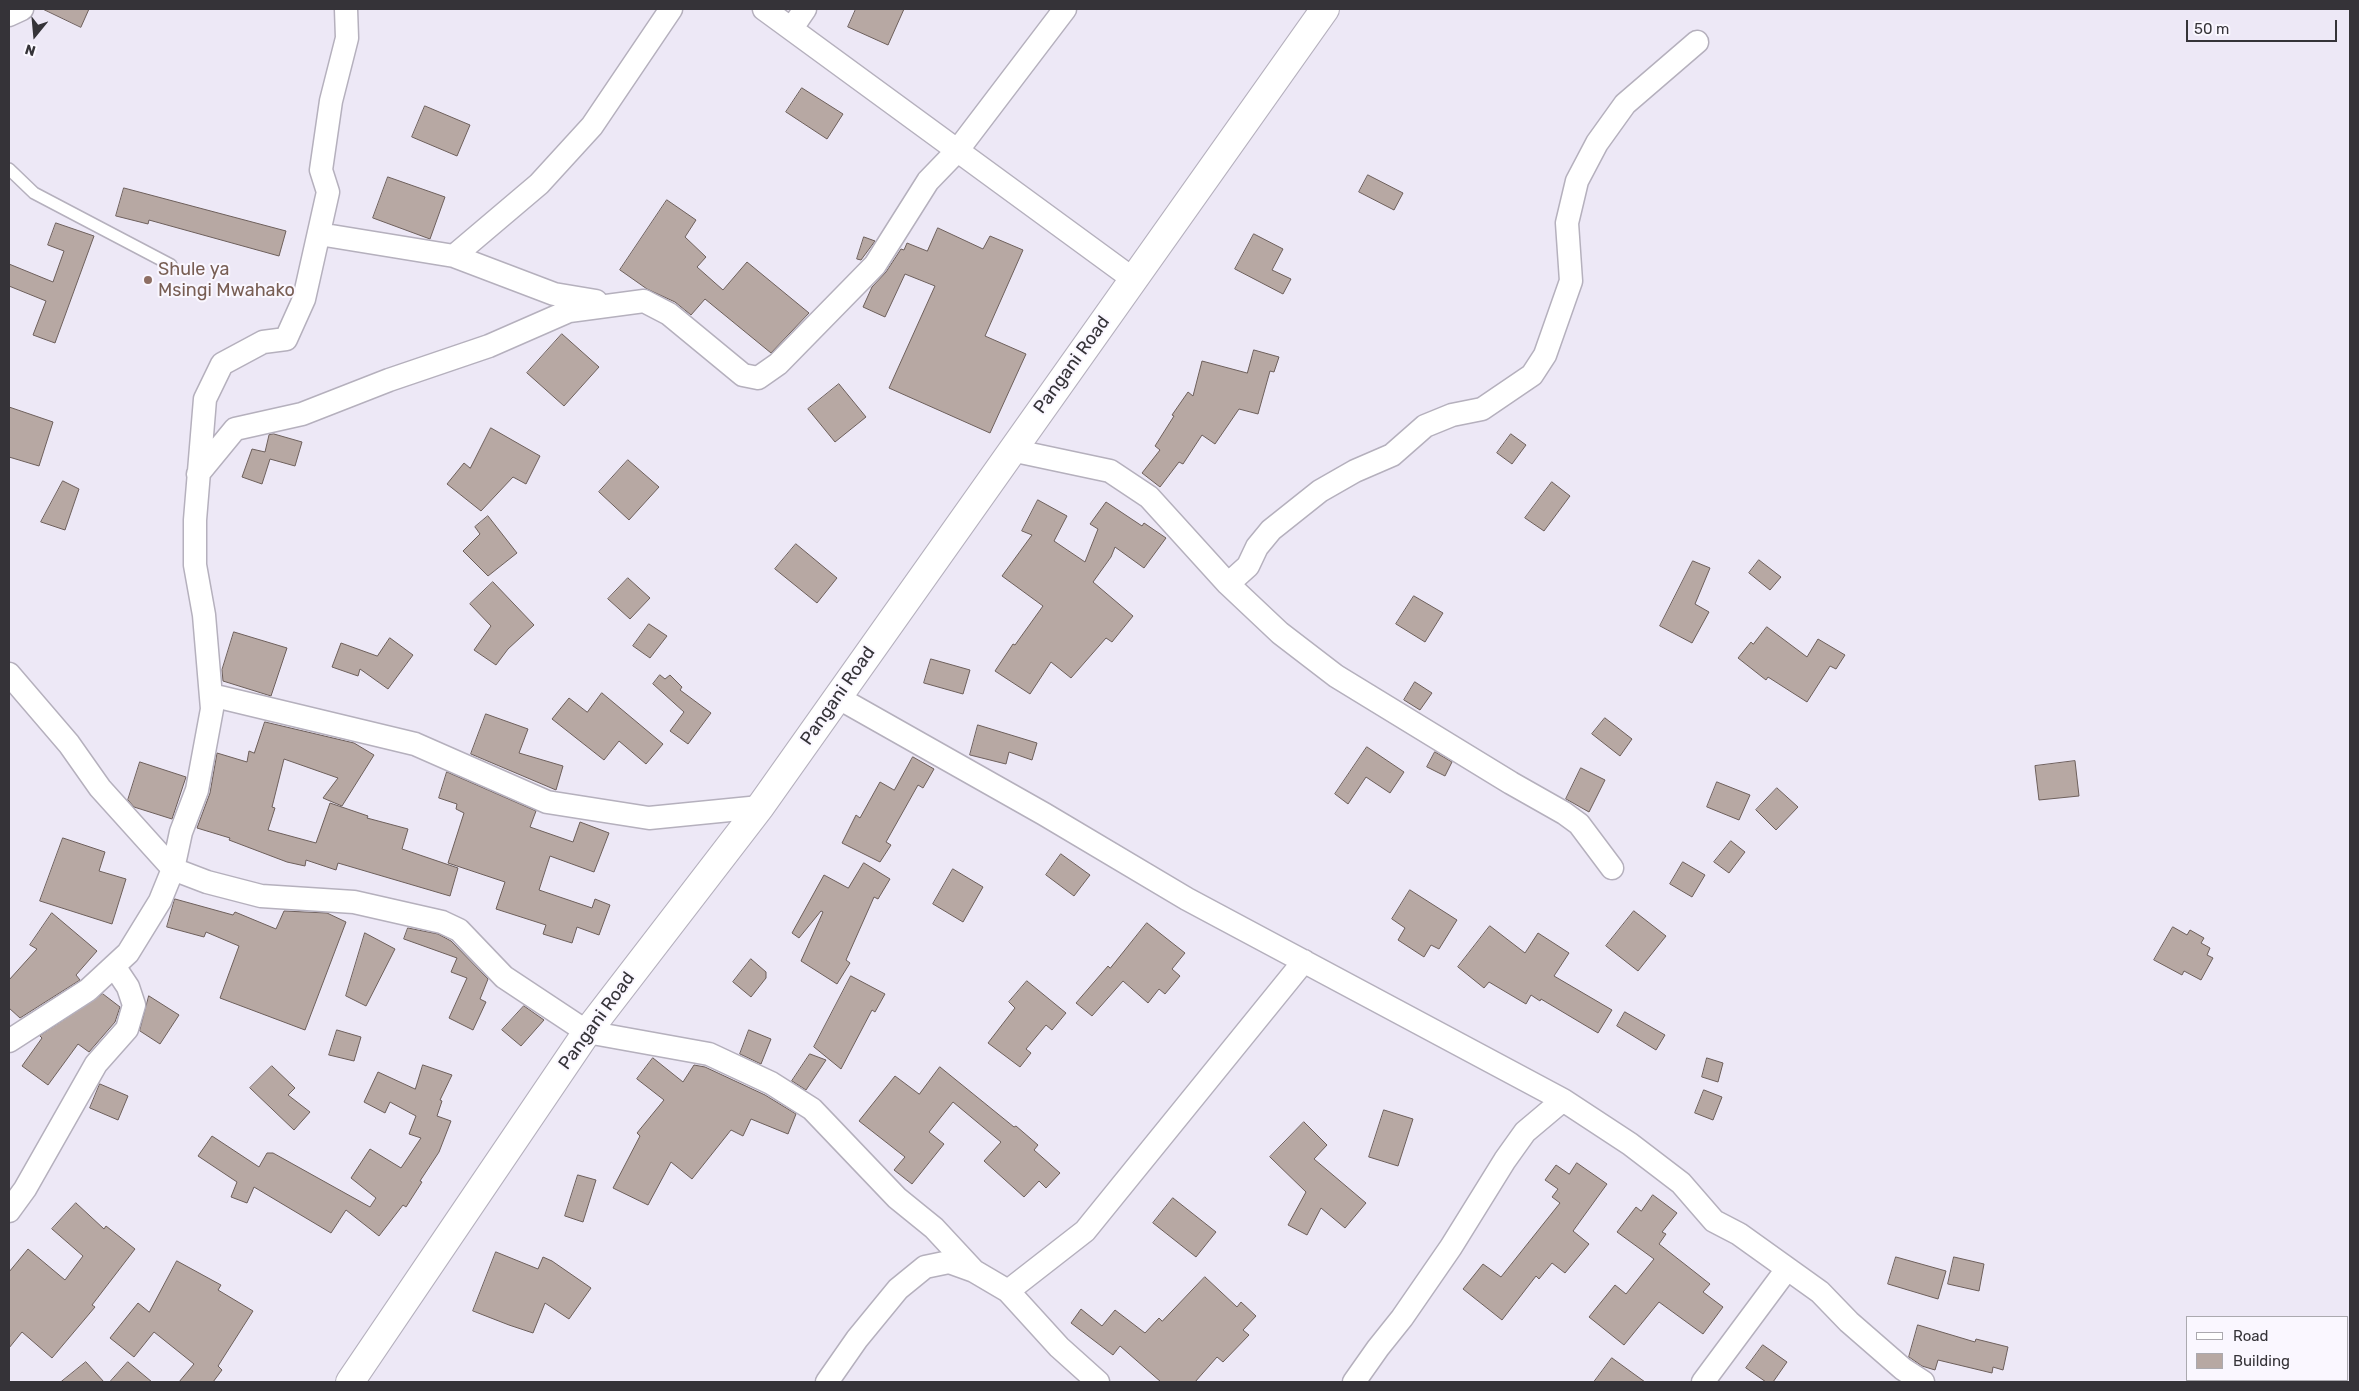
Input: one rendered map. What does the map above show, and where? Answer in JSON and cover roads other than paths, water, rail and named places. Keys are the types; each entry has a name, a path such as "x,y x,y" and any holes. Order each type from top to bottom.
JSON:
{"main road":[{"name":"Pangani Road","path":"350,1382 587,1032 760,807 1325,9"}],"street":[{"path":"9,15 22,9"},
{"path":"9,1041 88,990 128,953 160,901 173,869 182,832 197,790 212,709 204,615 195,565 194,520 205,399 222,364 263,342 286,339 304,299 328,192 321,170 331,101 347,38 346,9"},
{"path":"454,256 539,184 592,126 671,9"},
{"path":"764,9 1133,280"},
{"path":"792,28 805,9"},
{"path":"198,474 235,429 302,414 389,380 489,346 569,311 644,301 669,314 743,375 758,378 778,364 875,265 928,181 957,151 1064,9"},
{"path":"1228,584 1248,566 1257,547 1271,530 1320,491 1355,471 1392,455 1425,426 1452,415 1482,408 1532,375 1544,355 1571,281 1567,223 1577,181 1597,143 1624,104 1697,42"},
{"path":"319,234 454,256 554,294 612,304"},
{"path":"1012,450 1110,471 1149,497 1228,584 1280,634 1336,676 1579,824 1612,868"},
{"path":"9,674 70,744 100,788 173,869 207,882 261,896 354,902 442,922 459,930 504,977 587,1032 709,1054 771,1083 812,1110 897,1198 934,1228 974,1271"},
{"path":"211,695 415,744 547,802 648,818 760,807"},
{"path":"837,697 1044,814 1187,899 1564,1100 1630,1144 1681,1183 1714,1221 1739,1234 1820,1292 1849,1322 1903,1369 1923,1382"},
{"path":"1008,1290 1085,1231 1304,961"},
{"path":"9,1211 25,1189 96,1064 127,1029 134,1005 128,987 114,966"},
{"path":"1354,1382 1402,1318 1451,1247 1525,1132 1564,1100"},
{"path":"827,1382 857,1338 898,1290 925,1267 949,1262 974,1271 1008,1290 1058,1347 1098,1382"},
{"path":"1702,1382 1787,1269"}],"lane":[{"path":"9,169 34,193 170,265"}],"place":[{"name":"Shule ya Msingi Mwahako","path":"148,280"}]}
